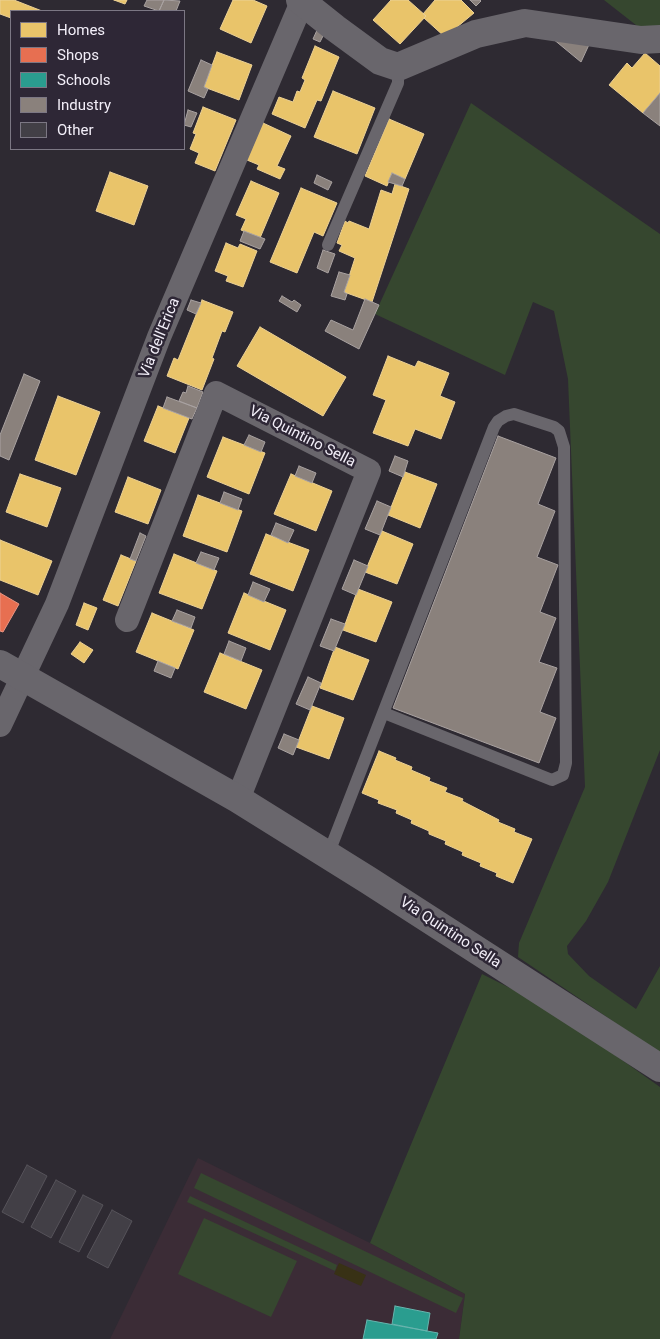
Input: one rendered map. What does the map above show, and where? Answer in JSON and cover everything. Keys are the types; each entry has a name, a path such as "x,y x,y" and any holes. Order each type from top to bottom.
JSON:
{"street":[{"path":"301,1 380,61 398,67 476,34 525,23 641,40 660,39"},
{"name":"Via dell'Erica","path":"0,725 11,670 57,604 159,338 301,1"},
{"name":"Via Quintino Sella","path":"127,620 216,394 369,471 238,799"},
{"name":"Via Quintino Sella","path":"11,670 238,799 660,1068"}],"lane":[{"path":"328,246 398,82 398,67"},
{"path":"328,855 494,427 498,421 514,414 554,427 559,431 564,447 566,763 563,775 552,780 384,713"}],"shaded area":[{"path":"198,1158 370,1243 465,1294 459,1339 110,1339"}],"green space":[{"path":"604,0 660,0 660,31 641,29"},
{"path":"471,103 660,234 660,750 608,882 586,921 567,946 568,954 589,976 636,1009 660,966 660,1053 518,957 519,943 585,787 568,379 554,311 533,302 505,375 375,314"},
{"path":"482,974 546,1006 660,1087 660,1339 459,1339 465,1294 370,1243"},
{"path":"201,1173 463,1298 456,1313 194,1188"},
{"path":"190,1196 337,1265 335,1271 187,1202"},
{"path":"204,1218 297,1261 271,1317 178,1274"}],"sand":[{"path":"339,1263 366,1275 361,1286 334,1274"}],"building: Homes":[{"path":"0,0 14,0 39,10 10,10 10,18 0,14"},
{"path":"114,0 127,0 125,4"},
{"path":"233,0 253,0 267,6 251,43 220,29"},
{"path":"391,0 408,0 426,16 400,44 373,20"},
{"path":"435,0 461,0 474,13 445,37 424,18 426,16 423,14"},
{"path":"315,46 339,57 321,101 317,100 305,128 272,114 279,97 293,102 297,91 300,92 305,80 302,78"},
{"path":"217,52 252,65 239,100 204,87"},
{"path":"645,53 660,66 660,93 643,113 609,85 627,63 632,68"},
{"path":"333,91 375,108 357,154 314,137"},
{"path":"203,107 236,120 215,171 195,163 199,153 190,149 196,134 193,133"},
{"path":"389,119 424,134 405,179 392,173 387,186 365,176"},
{"path":"263,123 291,136 277,166 285,169 280,179 257,169 259,165 247,160"},
{"path":"110,172 148,186 134,225 96,211"},
{"path":"251,181 279,193 260,238 241,230 246,219 236,215"},
{"path":"395,184 409,189 372,302 344,292 355,258 339,251 342,245 337,243 345,221 369,229 381,190 392,194"},
{"path":"301,188 337,203 323,236 314,232 297,273 270,262"},
{"path":"226,243 238,248 240,244 257,251 243,287 226,281 228,276 215,271"},
{"path":"202,300 233,312 225,332 222,331 202,390 167,376 174,358 178,360"},
{"path":"260,327 346,377 323,416 237,366"},
{"path":"388,356 415,367 418,361 449,373 440,396 455,402 441,439 415,429 408,446 373,433 386,400 373,395"},
{"path":"58,396 100,412 76,475 35,460"},
{"path":"158,406 189,418 175,453 144,441"},
{"path":"223,437 265,453 249,494 207,477"},
{"path":"405,472 437,484 420,528 388,515"},
{"path":"20,474 61,488 47,527 6,512"},
{"path":"291,474 332,491 316,531 274,514"},
{"path":"128,477 161,490 148,524 115,512"},
{"path":"198,495 242,511 227,552 183,536"},
{"path":"382,531 413,544 397,584 365,572"},
{"path":"266,534 309,550 293,591 250,574"},
{"path":"0,540 52,561 38,595 0,580"},
{"path":"174,554 217,571 202,609 159,593"},
{"path":"121,555 136,561 118,606 103,600"},
{"path":"358,589 392,602 376,642 343,630"},
{"path":"244,593 286,610 270,650 228,633"},
{"path":"84,603 97,608 88,630 76,625"},
{"path":"152,613 194,630 178,669 136,652"},
{"path":"80,642 93,650 84,663 71,654"},
{"path":"335,647 369,660 353,700 320,688"},
{"path":"220,653 262,670 246,709 204,692"},
{"path":"312,706 344,718 329,759 296,747"},
{"path":"379,751 412,767 411,770 430,778 429,781 447,788 445,792 463,799 462,801 499,820 498,822 515,829 514,832 532,839 513,883 496,876 497,873 480,866 481,863 462,855 463,852 445,844 446,841 429,834 429,831 411,823 412,820 396,813 397,810 378,803 379,800 362,793"}],"building: Shops":[{"path":"0,593 19,604 3,632 0,631"}],"building: Schools":[{"path":"395,1306 430,1313 427,1331 392,1324"},
{"path":"367,1320 438,1333 436,1339 363,1339"}],"building: Industry":[{"path":"147,0 164,0 159,10 144,6"},
{"path":"164,0 180,1 176,10 159,10"},
{"path":"470,0 480,0 481,1 476,6"},
{"path":"318,28 325,32 320,42 313,39"},
{"path":"541,29 593,36 581,62"},
{"path":"201,60 212,65 204,87 208,89 204,98 188,91"},
{"path":"660,93 660,126 643,113"},
{"path":"188,110 197,113 191,127 185,125"},
{"path":"392,173 405,179 402,186 388,182"},
{"path":"317,175 332,182 328,190 314,183"},
{"path":"244,231 265,239 260,249 240,241"},
{"path":"323,250 335,254 328,273 317,268"},
{"path":"339,272 350,275 344,292 347,294 345,300 331,296"},
{"path":"282,296 292,302 294,300 301,305 297,312 279,301"},
{"path":"365,299 379,305 359,349 325,331 331,320 353,330"},
{"path":"191,300 201,303 196,314 187,310"},
{"path":"24,374 40,381 9,460 0,456 0,435"},
{"path":"188,386 203,392 197,408 179,401 183,392 186,393"},
{"path":"167,397 197,408 192,419 163,408"},
{"path":"249,435 265,442 261,452 244,445"},
{"path":"498,436 556,458 538,504 555,511 537,557 558,565 540,612 556,618 539,662 557,668 540,712 556,718 539,763 393,708"},
{"path":"395,456 408,461 403,477 389,471"},
{"path":"299,466 316,473 312,483 295,476"},
{"path":"224,492 242,499 238,510 220,503"},
{"path":"377,501 391,507 380,535 365,529"},
{"path":"276,523 294,530 288,543 271,535"},
{"path":"140,533 146,536 136,561 130,559"},
{"path":"201,552 219,558 214,570 196,563"},
{"path":"354,560 368,566 356,595 342,589"},
{"path":"253,582 270,589 264,602 248,595"},
{"path":"177,610 195,617 191,628 172,621"},
{"path":"331,619 345,624 334,651 320,646"},
{"path":"229,641 246,648 241,661 224,654"},
{"path":"158,661 175,668 171,678 154,671"},
{"path":"308,677 321,683 310,710 296,704"},
{"path":"284,734 299,740 293,755 278,748"}],"building: Other":[{"path":"27,1165 47,1176 23,1223 2,1212"},
{"path":"56,1180 76,1191 51,1238 31,1227"},
{"path":"83,1195 103,1205 79,1252 59,1242"},
{"path":"112,1210 132,1221 108,1268 87,1257"}]}
